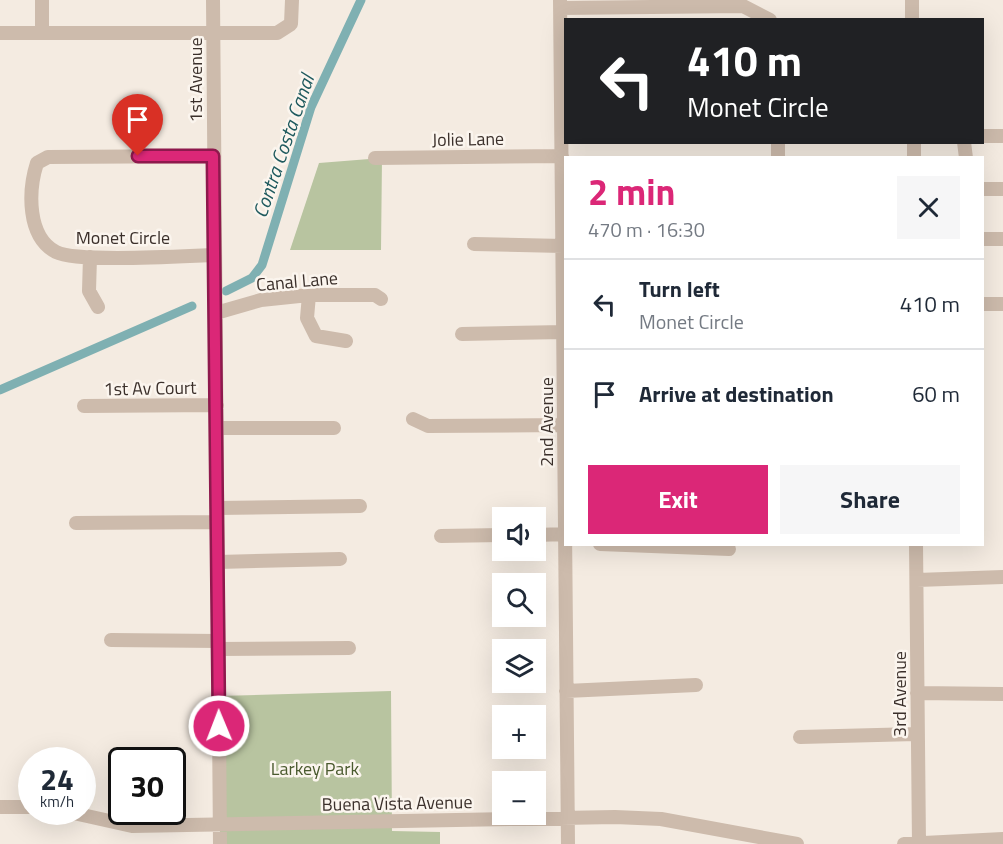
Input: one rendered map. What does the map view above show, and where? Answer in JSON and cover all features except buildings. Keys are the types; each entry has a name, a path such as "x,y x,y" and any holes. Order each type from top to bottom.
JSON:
{"street":[{"path":"42,0 42,33"},
{"name":"1st Avenue","path":"213,0 220,844"},
{"path":"0,33 277,33 285,30 293,19 292,0"},
{"path":"912,0 912,18"},
{"path":"560,4 692,3 743,6 766,18"},
{"name":"2nd Avenue","path":"560,4 564,332"},
{"path":"984,136 1003,136"},
{"name":"Jolie Lane","path":"375,158 563,146"},
{"name":"Monet Circle","path":"213,156 42,158 37,163 33,175 34,223 38,235 46,246 58,253 90,257 214,255"},
{"path":"984,189 1003,189"},
{"path":"984,239 1003,239"},
{"path":"474,244 563,246"},
{"path":"90,257 89,291 98,308"},
{"path":"309,295 307,318 316,336 346,341"},
{"name":"Canal Lane","path":"216,313 261,300 309,295 375,295 381,299"},
{"path":"984,304 1003,304"},
{"path":"462,334 564,332"},
{"name":"1st Av Court","path":"84,406 217,405"},
{"path":"412,419 428,426 564,425"},
{"path":"217,428 334,428"},
{"path":"217,508 360,506"},
{"path":"76,523 217,522"},
{"path":"546,535 564,534"},
{"path":"441,536 492,535"},
{"name":"2nd Avenue","path":"565,546 568,844"},
{"path":"652,546 729,549"},
{"name":"3rd Avenue","path":"916,546 916,734 919,756 919,843"},
{"path":"218,562 340,559"},
{"path":"917,580 1003,577"},
{"path":"111,640 349,648"},
{"path":"566,691 696,685"},
{"path":"917,693 1003,693"},
{"path":"800,737 916,734"},
{"path":"0,807 18,807"},
{"name":"Buena Vista Avenue","path":"96,818 132,826 615,817 661,819 797,844"},
{"path":"904,844 1003,839"}],"green space":[{"path":"382,158 381,250 290,250 319,163"},
{"name":"Larkey Park","path":"391,691 392,831 440,832 440,844 220,844 219,696"}],"waterway":[{"name":"Contra Costa Canal","path":"226,291 252,278 262,265 311,107 361,0"},
{"name":"Contra Costa Canal","path":"0,390 192,306"}],"route":[{"path":"138,156 213,156 217,336 219,726"}]}
